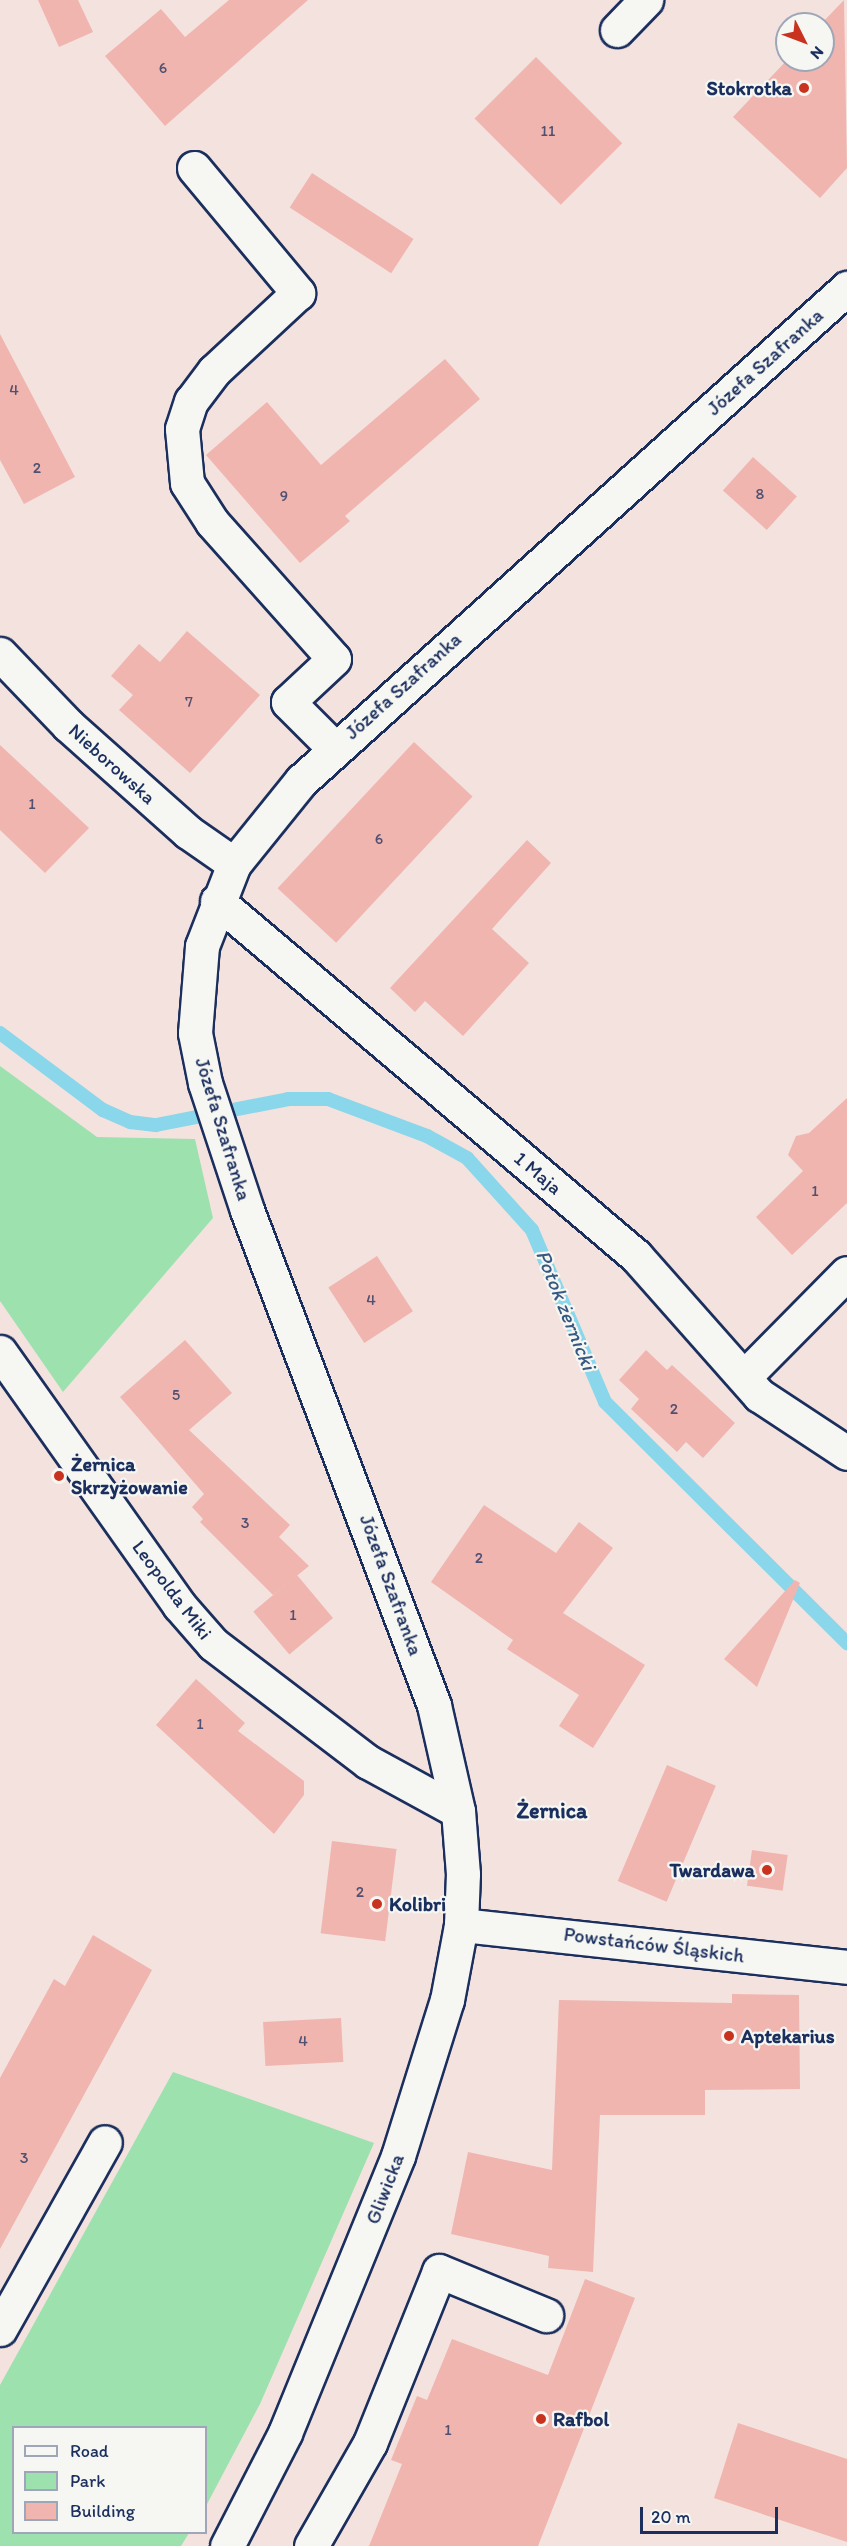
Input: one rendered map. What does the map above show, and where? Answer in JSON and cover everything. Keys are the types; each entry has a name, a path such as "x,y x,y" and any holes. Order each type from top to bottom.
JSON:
{"street":[{"path":"617,30 646,0"},
{"path":"194,168 298,293 214,371 191,401 182,429 187,483 212,522 334,659 288,702 334,748"},
{"name":"Józefa Szafranka","path":"458,1811 434,1705 402,1612 227,1151 205,1083 195,1033 196,987 202,946 234,864 264,820 334,748 847,288"},
{"name":"Nieborowska","path":"0,654 68,725 188,831 234,864"},
{"name":"1 Maja","path":"218,901 636,1256 759,1395 847,1453"},
{"path":"744,1377 847,1274"},
{"name":"Leopolda Miki","path":"0,1352 179,1605 213,1644 368,1762 458,1811"},
{"name":"Gliwicka","path":"227,2546 285,2433 398,2156 447,2000 461,1925 458,1811"},
{"name":"Powstańców Śląskich","path":"461,1925 847,1967"},
{"path":"0,2329 105,2142"},
{"path":"311,2546 370,2443 439,2271 546,2315"}],"green space":[{"path":"0,1066 97,1137 195,1139 213,1218 63,1392 0,1301"},
{"path":"173,2072 374,2143 260,2404 207,2504 207,2426 12,2426 12,2534 188,2534 181,2546 0,2546 0,2385"}],"building":[{"path":"38,0 78,0 93,32 59,47"},
{"path":"229,0 308,0 165,126 105,56 161,9 185,37"},
{"name":"Stokrotka","path":"844,0 847,168 820,198 733,117 776,72 835,72 835,12 832,12"},
{"path":"536,57 622,143 561,205 474,119"},
{"path":"312,173 413,239 391,273 290,207"},
{"path":"0,334 75,477 24,504 0,460"},
{"path":"445,359 480,399 345,516 350,521 300,563 206,455 267,402 321,465"},
{"path":"753,457 797,496 767,530 723,490"},
{"path":"187,631 260,695 190,773 119,710 133,695 111,676 139,644 160,662"},
{"path":"414,742 473,797 336,943 278,888"},
{"path":"0,745 89,828 45,873 0,830"},
{"path":"527,840 551,863 492,929 529,963 463,1036 425,1001 415,1012 390,988"},
{"path":"847,1098 847,1203 792,1255 756,1217 803,1171 788,1155 796,1136 809,1133"},
{"path":"377,1256 413,1311 364,1343 328,1288"},
{"path":"185,1340 232,1393 189,1430 290,1525 279,1537 309,1566 273,1595 200,1522 203,1519 192,1507 204,1494 120,1397"},
{"path":"646,1350 667,1370 672,1365 735,1423 703,1458 686,1442 677,1452 631,1409 639,1399 619,1380"},
{"path":"484,1505 556,1553 579,1522 613,1548 563,1613 645,1665 593,1748 559,1726 579,1695 507,1649 513,1640 431,1582"},
{"path":"297,1575 333,1618 289,1655 253,1612"},
{"path":"795,1580 800,1583 757,1687 724,1659"},
{"path":"196,1679 245,1723 238,1731 304,1781 304,1795 274,1834 156,1725"},
{"path":"667,1765 716,1786 667,1902 618,1881"},
{"path":"332,1841 397,1849 385,1941 321,1933"},
{"path":"752,1850 788,1855 783,1891 747,1886"},
{"path":"93,1935 152,1970 0,2249 0,2078 54,1979 65,1986"},
{"path":"732,1994 799,1995 800,2089 705,2090 705,2115 600,2115 593,2272 548,2268 549,2256 451,2234 468,2152 552,2170 559,2000 732,2003"},
{"path":"341,2018 343,2062 265,2066 263,2022"},
{"path":"585,2279 635,2298 538,2546 369,2546 402,2464 391,2460 417,2396 427,2400 452,2339 548,2375"},
{"path":"738,2423 847,2459 847,2542 714,2498"}],"waterway":[{"name":"Potok żernicki","path":"0,1033 103,1110 130,1122 156,1125 288,1099 328,1099 427,1136 467,1158 532,1230 605,1402 847,1643"}],"place":[{"name":"Stokrotka","path":"804,88"},
{"name":"Żernica Skrzyżowanie","path":"59,1476"},
{"name":"Twardawa","path":"767,1870"},
{"name":"Kolibri","path":"377,1904"},
{"name":"Aptekarius","path":"729,2036"},
{"name":"Rafbol","path":"541,2419"}],"district":[{"name":"Żernica","path":"552,1811"}]}
